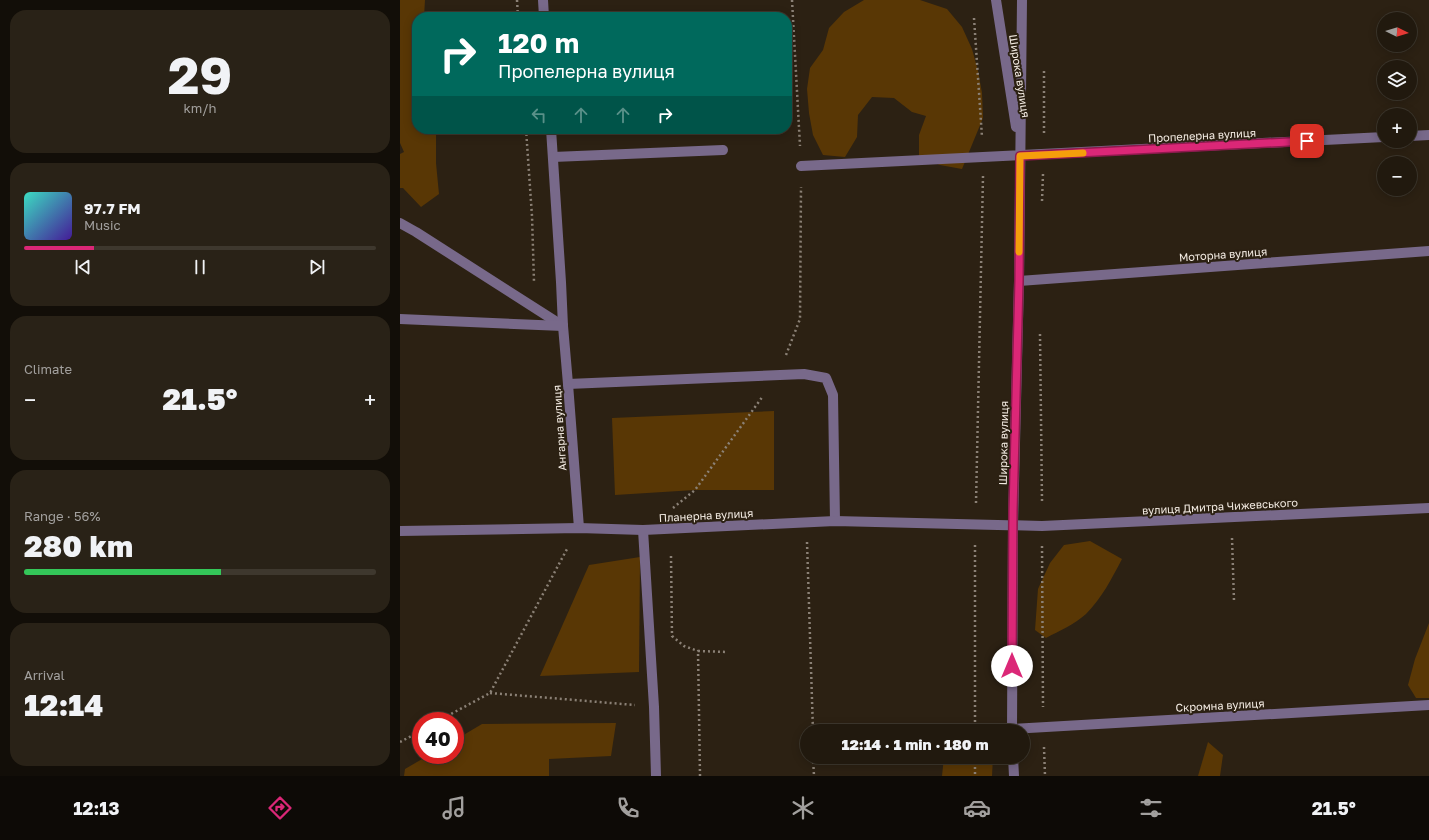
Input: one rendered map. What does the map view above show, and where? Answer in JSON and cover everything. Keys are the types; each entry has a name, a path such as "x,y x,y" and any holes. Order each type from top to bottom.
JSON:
{"street":[{"path":"543,0 544,12"},
{"name":"Широка вулиця","path":"996,0 1020,156"},
{"name":"Широка вулиця","path":"1012,724 1013,525 1019,281 1022,0"},
{"name":"Ангарна вулиця","path":"552,134 562,282 563,326 579,528"},
{"path":"1417,136 1429,135"},
{"name":"Пропелерна вулиця","path":"801,166 1377,137"},
{"path":"553,157 723,150"},
{"path":"400,223 563,326"},
{"name":"Моторна вулиця","path":"1019,281 1429,252"},
{"path":"400,319 563,326"},
{"path":"568,384 804,374 826,378 833,395 835,521"},
{"name":"вулиця Дмитра Чижевського","path":"1013,525 1042,526 1429,508"},
{"name":"Планерна вулиця","path":"400,531 579,528 643,530 835,521 1013,525"},
{"path":"643,530 654,707 656,776"},
{"name":"Скромна вулиця","path":"1030,729 1429,705"},
{"path":"1013,764 1014,776"}],"path":[{"path":"517,0 518,12"},
{"path":"792,0 801,166"},
{"path":"974,18 982,139"},
{"path":"526,134 532,216 535,308"},
{"path":"976,508 983,176"},
{"path":"1040,330 1042,501"},
{"path":"1231,518 1234,601"},
{"path":"806,522 813,724"},
{"path":"454,712 490,692 579,528"},
{"path":"1042,542 1043,713"},
{"path":"975,543 975,724"},
{"path":"671,556 672,636 684,646 698,651 727,652"},
{"path":"698,651 700,776"},
{"path":"490,692 654,707"},
{"path":"400,742 412,736"},
{"path":"1044,742 1045,776"},
{"path":"814,764 814,776"},
{"path":"975,764 975,776"}],"shaded area":[{"path":"400,0 425,0 424,12 412,12 412,134 436,134 436,163 439,194 421,207 403,188 400,188 400,154 404,152 400,143"},
{"path":"864,0 920,0 947,9 962,27 972,49 978,71 982,93 983,118 962,169 940,165 919,157 919,135 926,116 912,112 894,98 872,97 858,115 857,137 845,157 823,155 813,135 809,113 807,89 810,68 823,50 829,28 844,12"},
{"path":"774,411 774,490 695,490 615,495 612,418"},
{"path":"1090,541 1122,559 1102,595 1092,608 1082,618 1046,638 1035,630 1038,589 1050,563 1064,545"},
{"path":"640,557 639,672 540,676 589,565"},
{"path":"1429,623 1429,698 1416,698 1408,685 1415,659"},
{"path":"616,723 611,756 549,759 549,776 404,776 405,769 414,764 464,764 464,735 482,724"},
{"path":"1208,742 1223,755 1220,776 1198,776"},
{"path":"943,764 993,764 992,776 942,776"}],"slow traffic":[{"path":"1019,252 1020,156 1083,153"}],"route":[{"path":"1012,666 1013,511 1019,281 1020,156 1307,141"}]}
